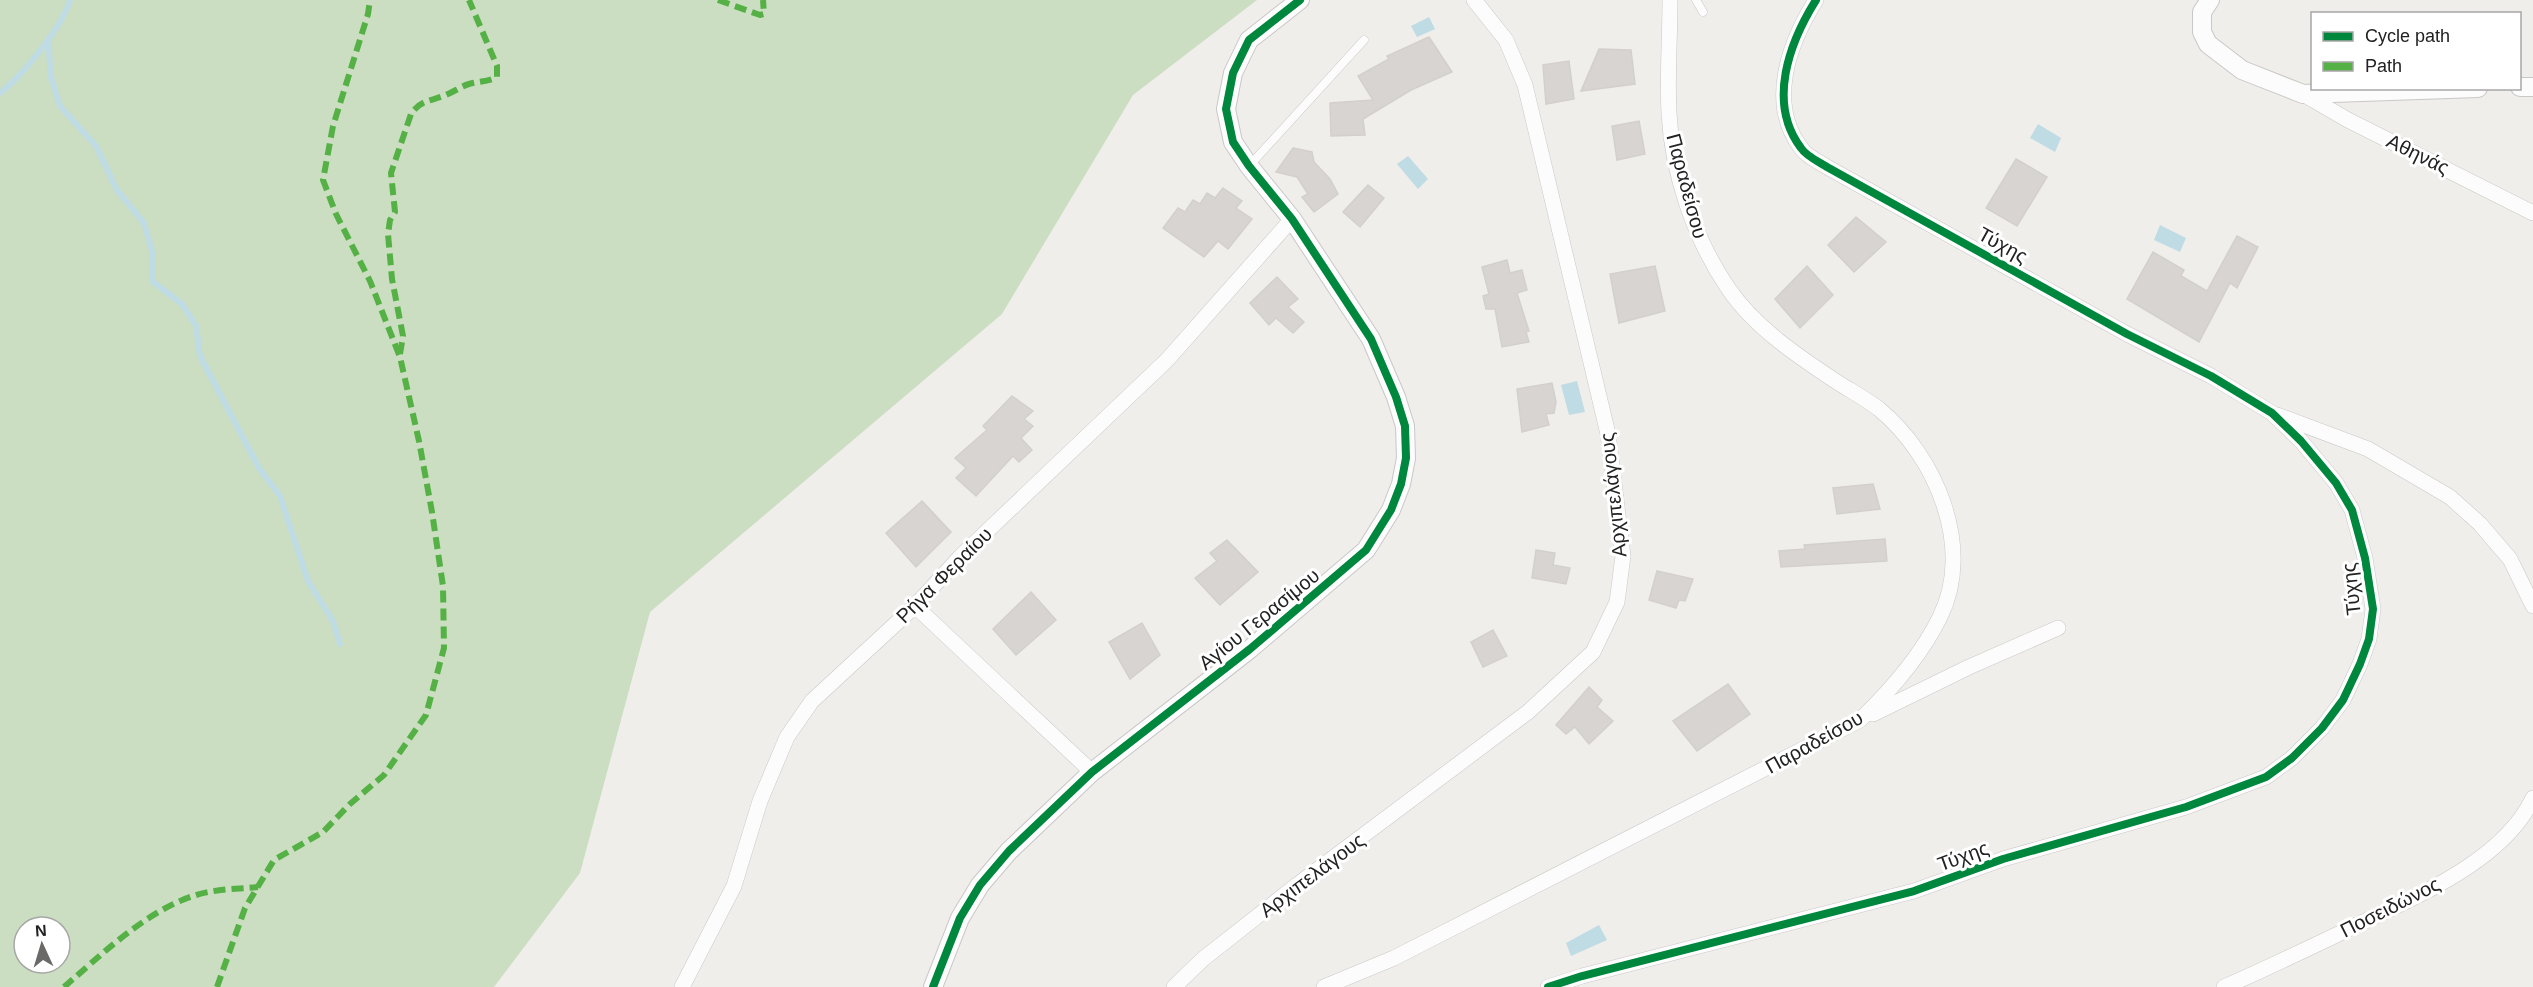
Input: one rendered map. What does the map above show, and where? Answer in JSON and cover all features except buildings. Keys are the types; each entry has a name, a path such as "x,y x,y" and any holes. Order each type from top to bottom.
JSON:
{"street":[{"name":"Αγίου Γερασίμου","path":"933,987 960,918 980,885 1009,850 1092,772 1250,649 1359,557 1381,528 1401,484 1406,458 1405,426 1396,397 1371,339 1292,219 1249,166 1233,142 1226,109 1233,74 1249,40 1300,0"},
{"name":"Αρχιπελάγους","path":"1174,987 1203,959 1297,885 1528,712 1593,652 1617,602 1623,556 1608,434 1525,85 1506,40 1474,0"},
{"name":"Παραδείσου","path":"1324,987 1394,958 1860,720 1885,696 1919,651 1941,616 1949,590 1953,562 1944,503 1929,468 1906,436 1879,410 1797,353 1752,316 1728,289 1703,246 1686,200 1672,145 1669,112 1670,0"},
{"name":"Τύχης","path":"1548,987 1582,976 1914,891 2003,859 2186,807 2266,777 2292,758 2322,728 2343,700 2369,639 2373,609 2365,558 2352,510 2336,483 2301,441 2272,413 2211,376 2127,334 1836,172 1801,149 1787,120 1783,95 1784,75 1795,41 1816,0"},
{"path":"2210,0 2202,12 2202,32 2208,44 2242,70 2303,94 2420,90"},
{"name":"Αθηνάς","path":"2303,94 2348,120 2533,213"},
{"name":"Ρήγα Φεραίου","path":"682,987 734,886 760,801 787,736 812,701 915,606 961,556 1167,360 1292,219"},
{"path":"2272,413 2368,449 2450,497 2480,524 2510,559 2533,606"},
{"path":"915,606 1092,772"},
{"path":"1860,720 1969,667 2058,628"},
{"name":"Ποσειδώνος","path":"2224,987 2368,920 2463,870 2503,839 2527,811 2533,798"}],"lane":[{"path":"1696,0 1703,12"},
{"path":"1249,166 1364,40"}],"green space":[{"path":"0,0 1257,0 1133,95 1002,314 650,612 580,873 494,987 0,987"}],"water":[{"path":"1429,17 1435,29 1417,37 1411,26"},
{"path":"2038,124 2061,138 2055,152 2030,138"},
{"path":"1408,156 1428,179 1418,189 1397,164"},
{"path":"2160,225 2186,238 2180,252 2154,240"},
{"path":"1577,381 1585,412 1569,415 1561,385"},
{"path":"1599,925 1607,940 1571,956 1566,943"}],"waterway":[{"path":"0,93 20,75 41,50 66,11 70,0"},
{"path":"48,39 51,77 60,106 96,146 117,190 144,223 152,251 152,281 182,304 196,326 200,356 259,468 280,496 308,581 333,621 340,644"}],"marked path":[{"path":"217,987 245,908 274,860 323,832 350,804 384,775 426,715 444,648 443,586 432,512 400,357 370,281 336,214 323,180 333,126 368,14 370,0"},
{"path":"400,354 403,336 392,279 388,234 390,220 395,212 391,173 411,114 415,109 423,103 466,85 497,77 497,66 469,0"},
{"path":"718,0 760,15 764,14 763,0"},
{"path":"64,987 108,948 141,923 175,903 209,892 258,887"}],"cycle path":[{"path":"933,987 960,918 980,885 1009,851 1092,772 1250,649 1366,550 1391,510 1401,484 1406,458 1405,426 1396,397 1371,339 1292,219 1249,166 1233,142 1226,109 1233,73 1249,40 1300,0"},
{"path":"1548,987 1582,976 1914,891 2003,859 2186,807 2266,777 2292,758 2322,728 2343,700 2369,639 2373,609 2365,558 2352,510 2336,483 2301,441 2272,413 2211,376 2127,334 1827,167 1803,151 1791,130 1785,112 1784,93 1790,54 1797,35 1816,0"}]}
